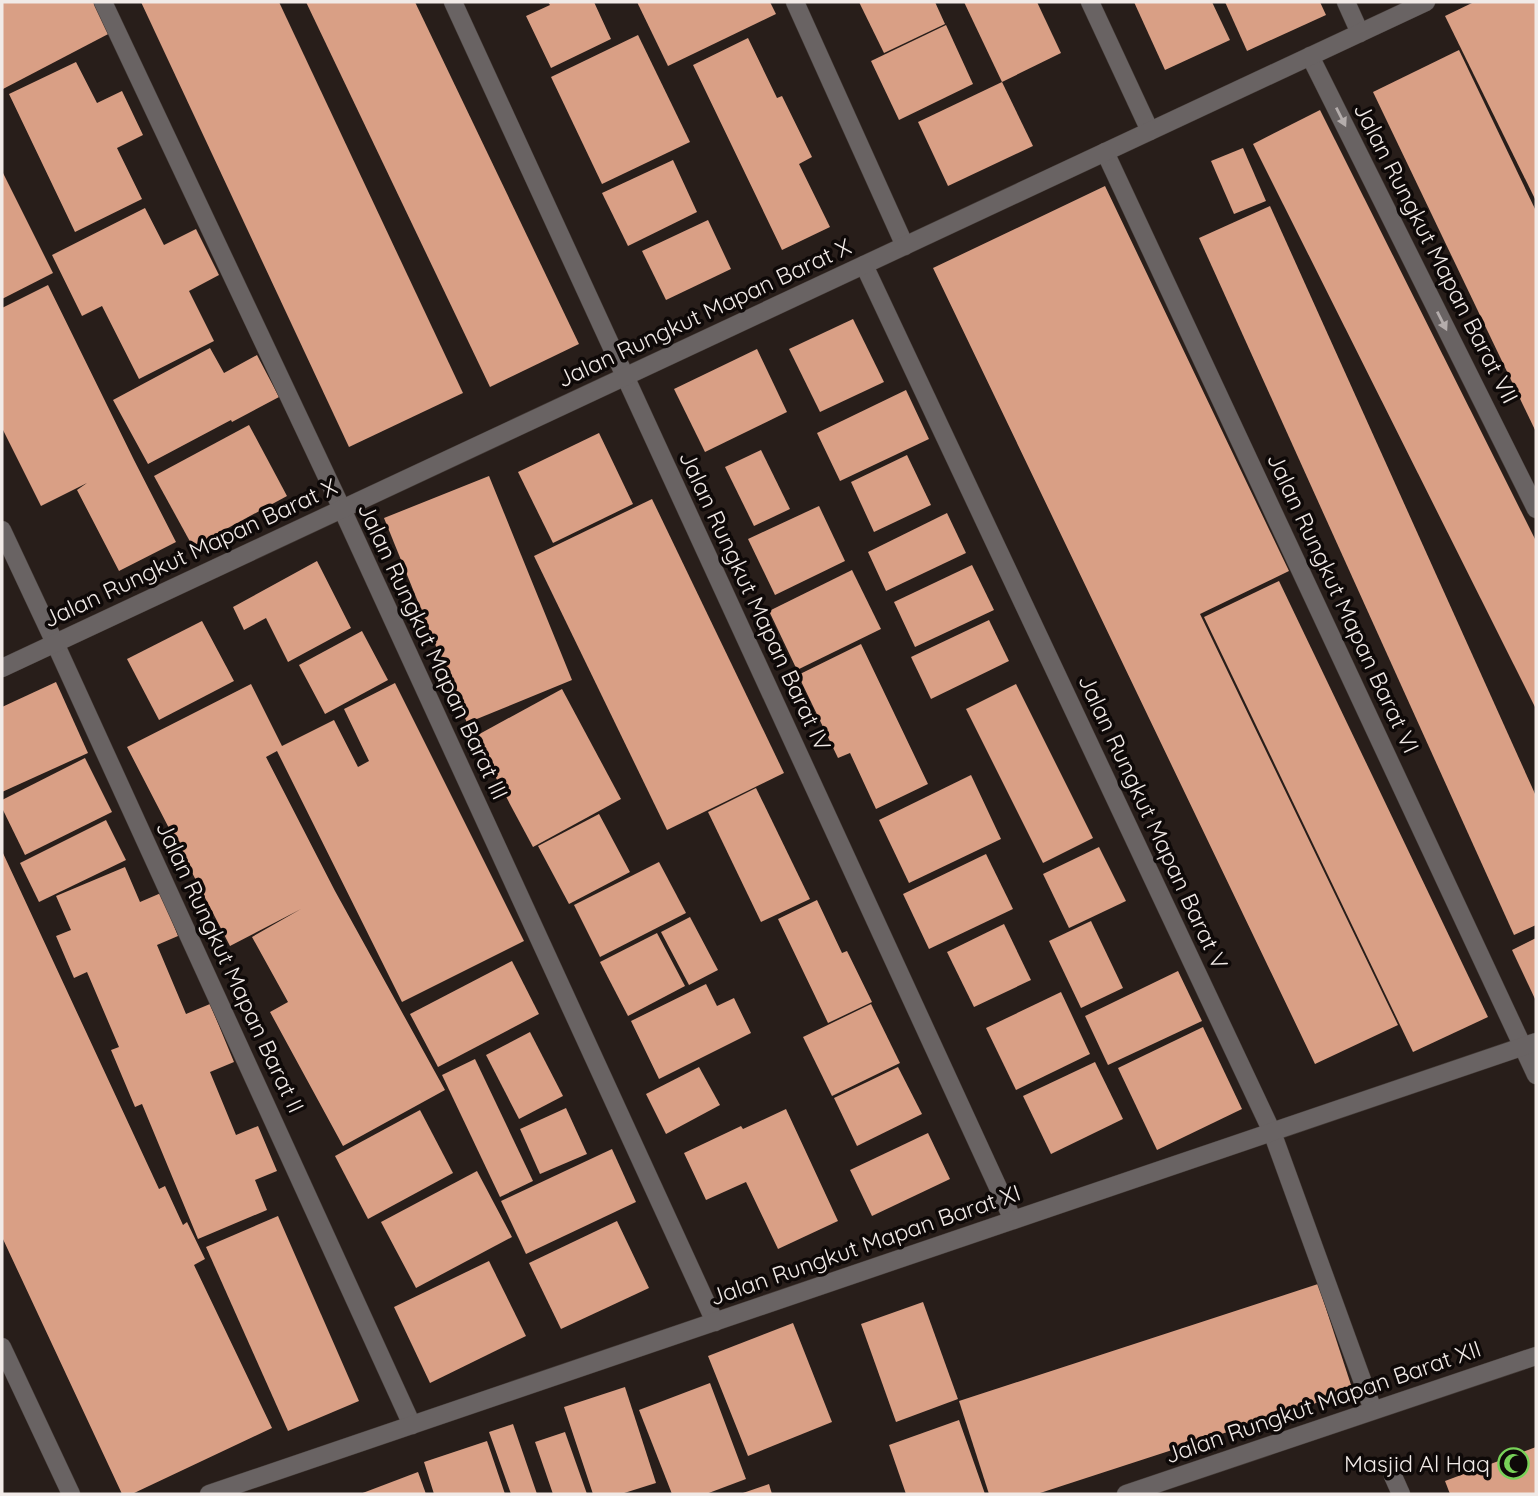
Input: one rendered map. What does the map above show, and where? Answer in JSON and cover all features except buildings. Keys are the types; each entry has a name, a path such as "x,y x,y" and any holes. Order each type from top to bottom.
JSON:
{"street":[{"name":"Jalan Rungkut Mapan Barat III","path":"103,2 342,509 715,1322"},
{"name":"Jalan Rungkut Mapan Barat IV","path":"453,2 1013,1220"},
{"path":"795,2 905,246"},
{"path":"1090,2 1150,131"},
{"path":"1346,2 1360,33"},
{"name":"Jalan Rungkut Mapan Barat X","path":"2,668 1426,2"},
{"name":"Jalan Rungkut Mapan Barat VII","path":"1310,56 1536,509"},
{"name":"Jalan Rungkut Mapan Barat VI","path":"1105,152 1530,1044 1536,1075"},
{"name":"Jalan Rungkut Mapan Barat V","path":"864,265 1272,1132 1373,1410"},
{"name":"Jalan Rungkut Mapan Barat II","path":"2,530 412,1425"},
{"name":"Jalan Rungkut Mapan Barat XI","path":"209,1494 1530,1044"},
{"path":"2,1347 71,1494"},
{"name":"Jalan Rungkut Mapan Barat XII","path":"1131,1494 1536,1356"},
{"path":"1393,1476 1401,1494"}],"place":[{"name":"Masjid Al Haq","path":"1513,1464"}]}
